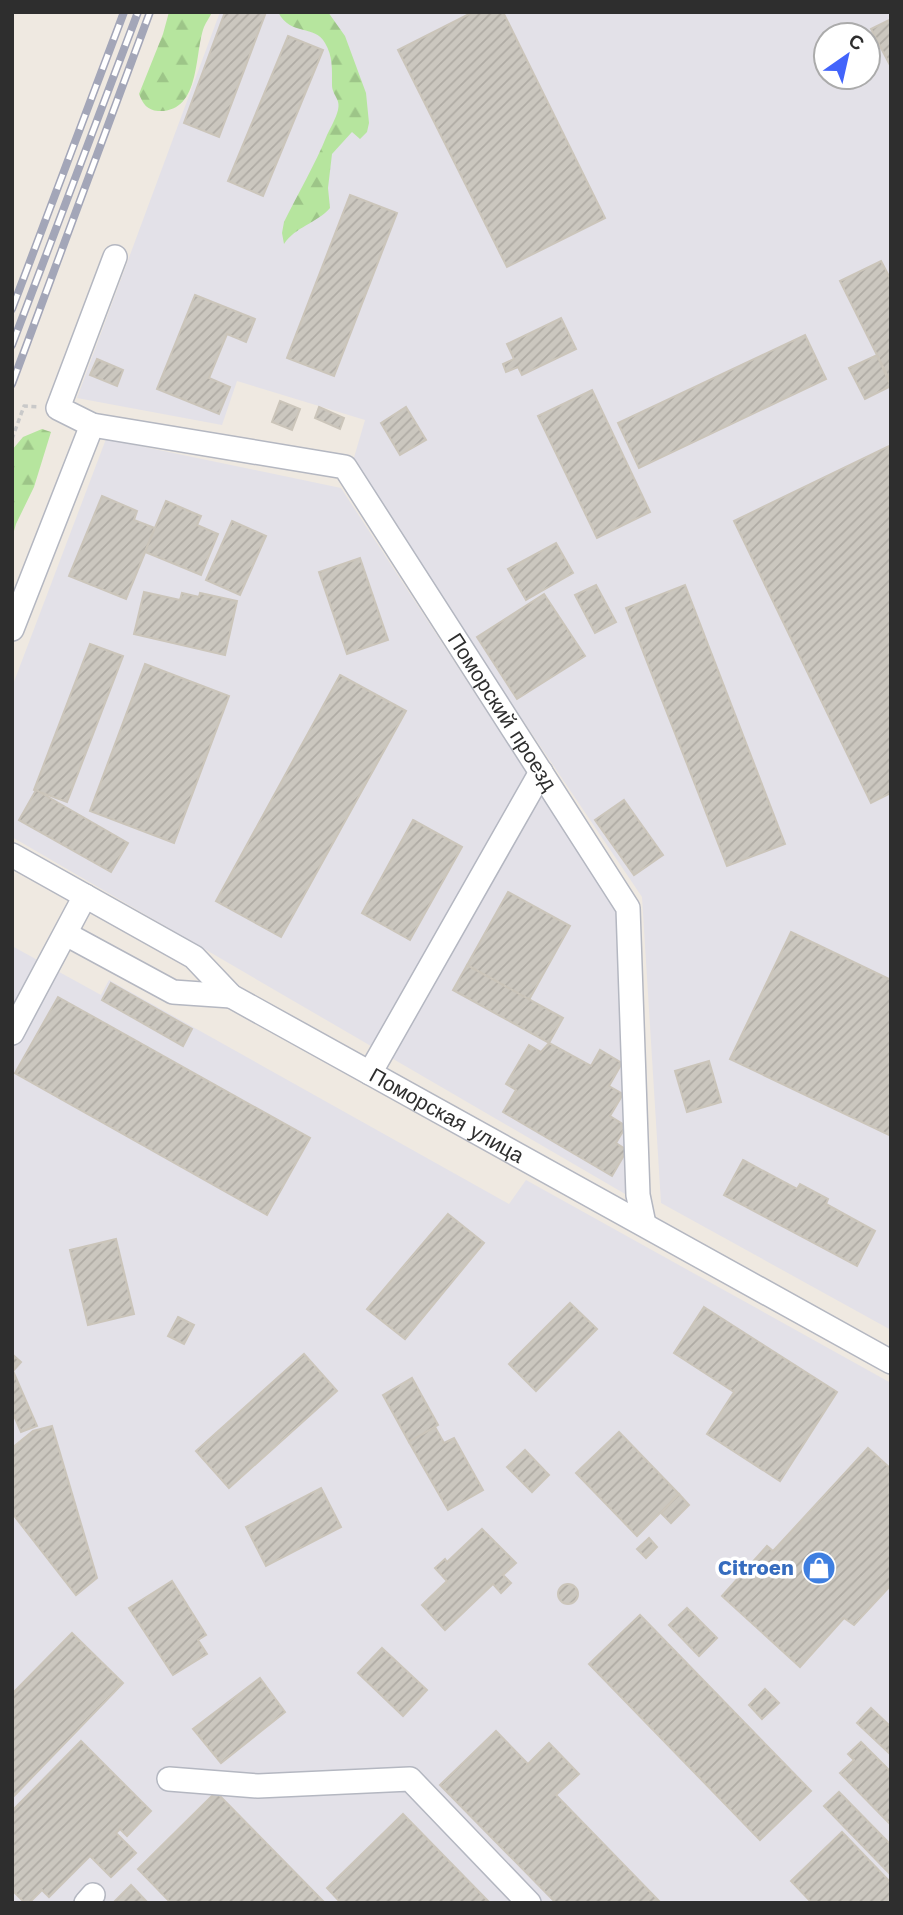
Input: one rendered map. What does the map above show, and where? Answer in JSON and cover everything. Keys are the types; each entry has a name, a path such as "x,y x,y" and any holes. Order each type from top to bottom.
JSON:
{"street":[{"path":"58,408 115,257"},
{"name":"Поморский проезд","path":"58,408 92,425 345,467 628,908 638,1195 644,1224"},
{"path":"12,629 92,425"},
{"path":"370,1073 541,772"},
{"name":"Поморская улица","path":"12,855 194,957 231,996 891,1362"},
{"path":"12,1033 85,896"},
{"path":"66,934 173,992 231,996"},
{"path":"169,1779 258,1786 410,1779 530,1903"}],"path":[{"path":"12,439 24,405 58,408"}],"shaded area":[{"path":"220,12 891,12 891,1330 661,1203 642,897 466,636 353,461 365,420 237,381 222,425 77,398"},
{"path":"106,439 341,488 622,919 632,1198 12,837 12,687"},
{"path":"12,946 101,995 109,980 509,1204 526,1180 891,1383 891,1903 12,1903"}],"green space":[{"path":"169,12 212,12 204,27 189,92 182,103 172,109 158,111 146,106 139,94"},
{"path":"278,12 328,12 345,36 366,93 369,123 367,132 360,139 352,132 332,154 328,188 330,208 294,233 284,244 284,222 339,106 332,88 331,58 325,43 315,34 289,25"},
{"path":"42,429 51,432 34,487 12,538 12,450 23,437"}],"building":[{"path":"225,12 266,12 219,137 184,123"},
{"path":"473,12 503,12 605,218 507,267 398,50"},
{"path":"891,19 891,67 882,50 882,24"},
{"path":"288,36 323,50 263,196 228,181"},
{"path":"350,195 397,213 334,376 287,358"},
{"path":"881,261 891,280 891,383 840,281"},
{"path":"195,295 255,319 246,342 227,334 209,378 230,387 219,414 157,389"},
{"path":"561,318 576,349 522,375 518,367 506,372 503,364 514,359 507,344"},
{"path":"805,335 826,379 639,468 618,423"},
{"path":"877,355 891,386 865,399 849,368"},
{"path":"97,359 123,370 117,386 90,375"},
{"path":"592,390 650,512 597,538 538,416"},
{"path":"280,401 300,409 292,430 272,422"},
{"path":"319,407 344,418 340,429 315,418"},
{"path":"406,407 426,440 400,455 381,423"},
{"path":"891,445 891,793 871,803 734,521"},
{"path":"102,496 137,511 134,520 155,528 126,599 69,576"},
{"path":"166,501 201,516 197,525 218,534 201,575 145,552"},
{"path":"232,521 266,536 240,595 206,580"},
{"path":"556,543 573,573 526,600 508,569"},
{"path":"360,558 388,640 347,654 319,572"},
{"path":"596,585 616,622 595,633 575,595"},
{"path":"685,585 785,844 727,866 626,608"},
{"path":"144,592 180,600 182,593 199,597 200,593 237,601 225,655 134,634"},
{"path":"544,594 585,656 517,699 477,637"},
{"path":"90,644 123,656 67,802 34,790"},
{"path":"145,664 229,696 174,843 90,811"},
{"path":"340,675 406,711 281,937 216,901"},
{"path":"36,790 128,843 111,872 19,820"},
{"path":"624,800 663,855 634,875 595,820"},
{"path":"413,820 462,847 410,940 362,913"},
{"path":"508,892 570,926 529,1000 467,965"},
{"path":"791,932 891,980 891,1136 730,1059"},
{"path":"467,965 563,1018 549,1043 453,990"},
{"path":"111,983 192,1029 183,1046 102,1000"},
{"path":"58,997 310,1138 267,1215 15,1073"},
{"path":"549,1043 591,1066 600,1050 622,1063 609,1086 623,1094 610,1116 626,1126 616,1143 627,1150 612,1176 503,1112 516,1090 506,1084 529,1045 541,1052"},
{"path":"709,1061 721,1102 687,1112 675,1071"},
{"path":"743,1160 797,1189 800,1184 828,1199 826,1204 875,1231 857,1266 724,1195"},
{"path":"448,1214 484,1243 405,1339 367,1309"},
{"path":"116,1239 134,1314 88,1325 70,1250"},
{"path":"570,1303 597,1329 536,1391 509,1364"},
{"path":"704,1307 837,1392 780,1481 707,1434 734,1392 674,1353"},
{"path":"178,1317 194,1325 184,1344 168,1336"},
{"path":"12,1354 21,1362 13,1371 37,1426 21,1432 12,1411"},
{"path":"304,1354 337,1391 229,1488 196,1451"},
{"path":"412,1378 438,1425 409,1442 383,1395"},
{"path":"52,1426 97,1578 76,1595 12,1513 12,1448 33,1431"},
{"path":"435,1427 444,1443 454,1438 483,1490 448,1510 409,1442"},
{"path":"619,1432 679,1494 637,1536 576,1473"},
{"name":"Citroen","path":"868,1448 891,1469 891,1585 854,1625 844,1618 800,1667 722,1596 767,1546 773,1551"},
{"path":"525,1450 549,1475 532,1492 507,1467"},
{"path":"321,1488 341,1527 266,1566 246,1527"},
{"path":"679,1494 689,1505 671,1523 661,1513"},
{"path":"482,1529 516,1563 503,1575 511,1583 501,1593 493,1584 445,1630 422,1605 447,1581 435,1568 445,1559 447,1562"},
{"path":"649,1538 657,1547 646,1558 637,1549"},
{"path":"172,1581 206,1635 198,1640 207,1654 173,1675 129,1608"},
{"path":"568,1584 575,1587 578,1594 575,1601 568,1604 561,1601 558,1594 561,1587"},
{"path":"687,1608 717,1638 699,1656 669,1625"},
{"path":"640,1615 811,1791 760,1840 589,1664"},
{"path":"72,1633 123,1683 12,1798 12,1694"},
{"path":"382,1648 427,1690 403,1716 358,1673"},
{"path":"260,1678 285,1712 221,1763 193,1729"},
{"path":"765,1689 779,1703 762,1719 749,1705"},
{"path":"871,1708 891,1727 891,1755 857,1723"},
{"path":"496,1731 528,1764 549,1743 579,1774 556,1795 661,1903 556,1903 440,1785"},
{"path":"81,1741 151,1811 127,1836 120,1829 116,1833 136,1853 111,1877 90,1856 49,1897 42,1890 29,1903 25,1903 12,1890 12,1811"},
{"path":"861,1742 891,1772 891,1825 840,1773 854,1760 848,1754"},
{"path":"216,1792 325,1903 171,1903 138,1869"},
{"path":"839,1792 891,1845 891,1875 824,1806"},
{"path":"403,1814 490,1903 341,1903 327,1888"},
{"path":"842,1832 891,1883 891,1903 812,1903 791,1881"},
{"path":"131,1885 148,1903 113,1903"}],"railway":[{"path":"12,309 124,12"},
{"path":"12,345 138,12"},
{"path":"12,384 150,12"}],"place":[{"name":"Citroen","path":"819,1568"}]}
